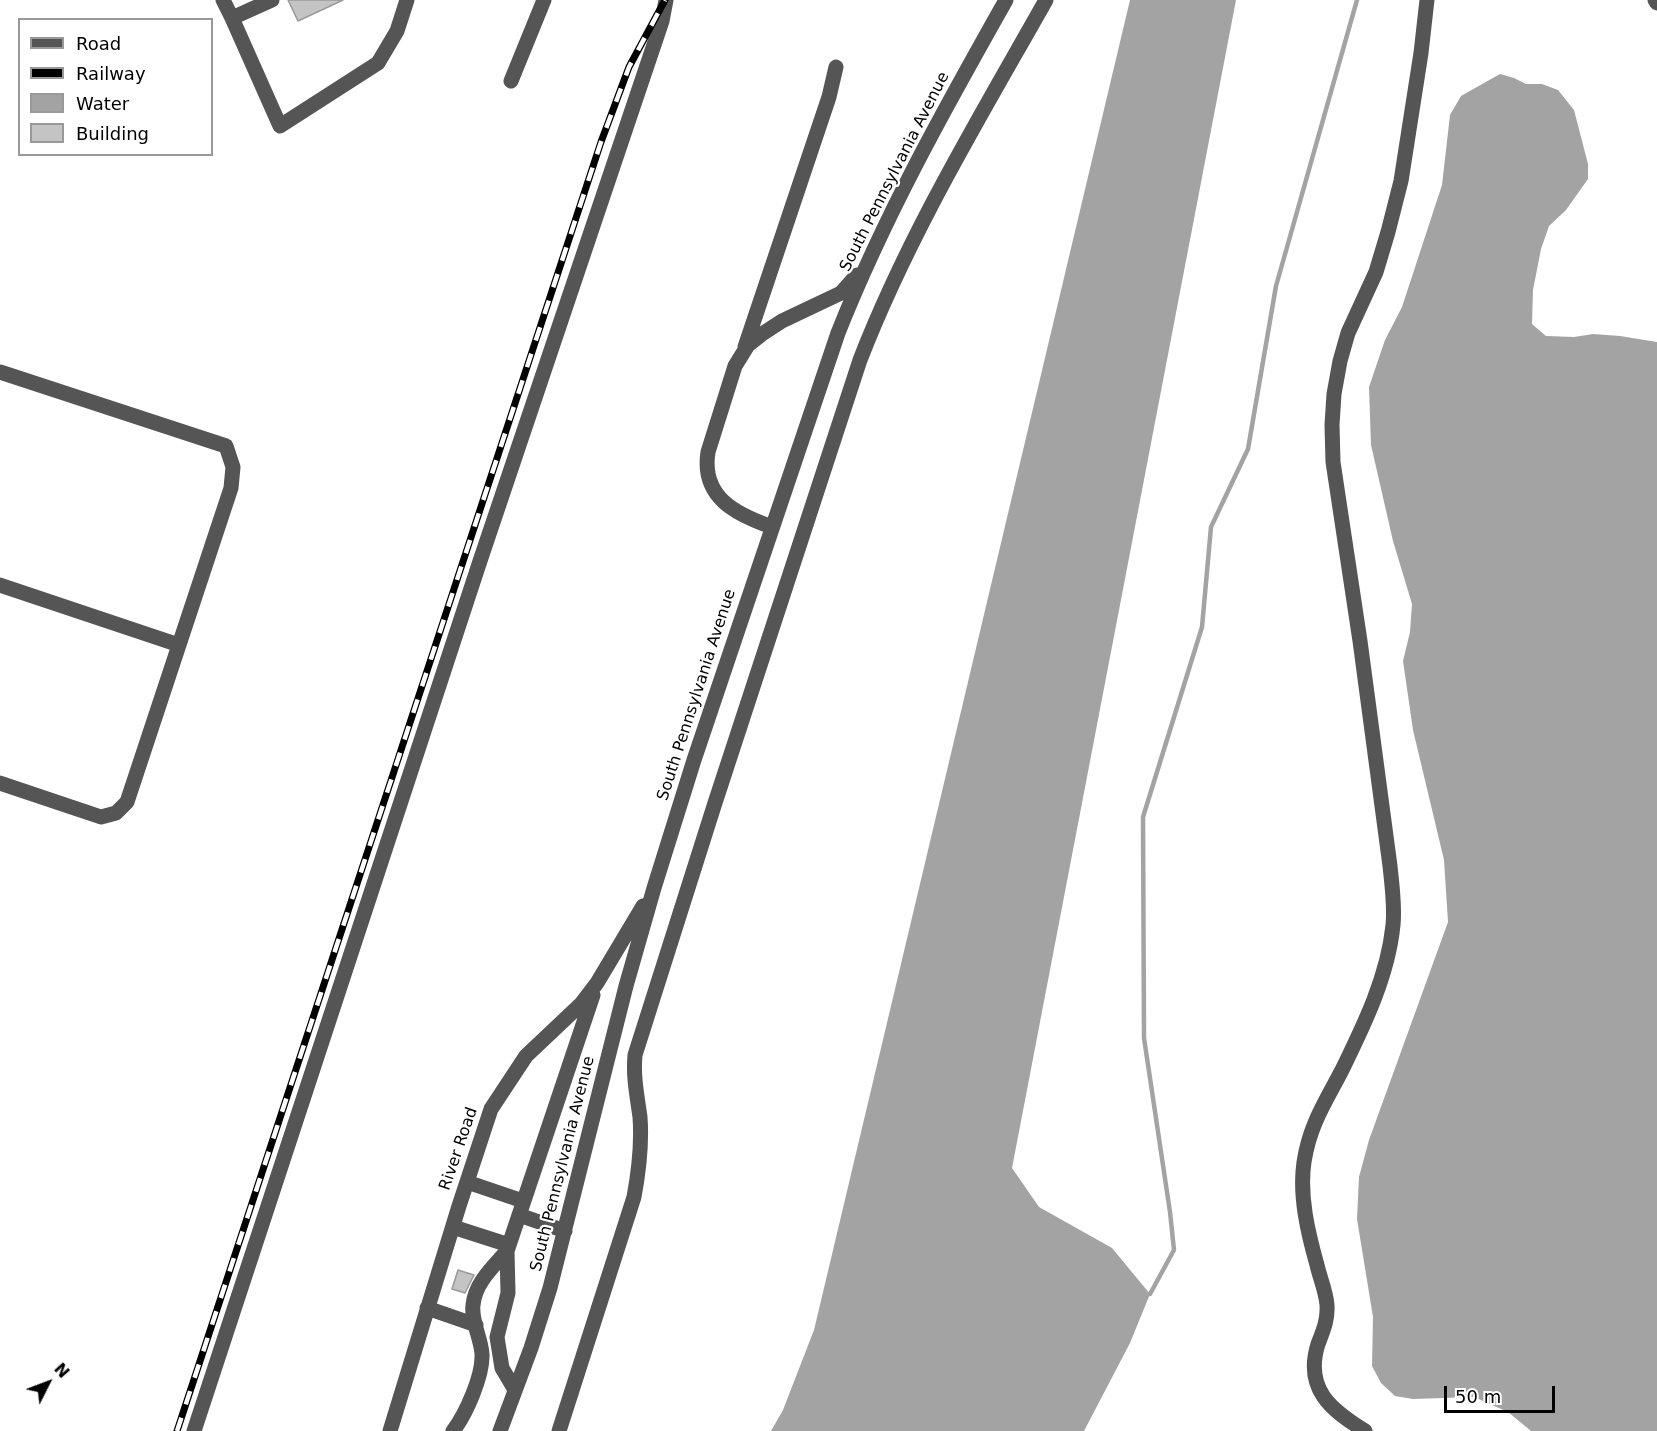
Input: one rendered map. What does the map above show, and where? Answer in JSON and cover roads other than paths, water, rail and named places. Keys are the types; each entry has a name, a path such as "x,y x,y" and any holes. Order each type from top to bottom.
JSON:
{"street":[{"path":"223,0 280,126 378,63 397,31 407,0"},
{"path":"232,18 272,0"},
{"path":"511,81 544,0"},
{"path":"194,1431 506,483 662,21 666,0"},
{"name":"South Pennsylvania Avenue","path":"500,1431 544,1309 626,986 654,888 698,748 838,333 900,194 1005,0"},
{"path":"559,1431 634,1197 641,1143 634,1087 635,1055 860,360 880,308 904,258 1046,0"},
{"path":"1365,1431 1342,1417 1318,1390 1316,1356 1327,1318 1327,1302 1313,1251 1303,1190 1304,1163 1312,1130 1364,1023 1388,953 1394,903 1334,462 1332,425 1334,394 1340,361 1348,333 1376,272 1401,181 1427,0"},
{"path":"743,353 829,97 836,67"},
{"path":"772,527 747,518 728,507 711,485 706,464 735,366 747,345 762,334 841,293 857,276 872,253"},
{"path":"0,372 226,446 233,466 231,489 127,802 116,813 101,817 0,783"},
{"path":"0,585 179,645"},
{"name":"River Road","path":"390,1431 491,1109 526,1056 581,1004 597,984 654,888"},
{"path":"515,1390 502,1368 497,1337 508,1293 508,1248 597,984"},
{"path":"467,1182 565,1231"},
{"path":"453,1227 508,1248"},
{"path":"453,1431 471,1398 481,1367 482,1354 472,1306 481,1281 508,1248"},
{"path":"427,1308 476,1325"}],"water":[{"path":"1130,0 1236,0 1012,1168 1039,1207 1112,1248 1150,1294 1130,1343 1084,1431 771,1431 783,1410 814,1330"},
{"path":"1500,74 1526,84 1542,84 1558,90 1574,110 1588,164 1588,179 1566,210 1549,226 1541,249 1533,290 1532,324 1546,336 1574,337 1593,334 1657,342 1657,1431 1531,1431 1508,1412 1474,1397 1413,1399 1395,1396 1381,1383 1372,1366 1373,1317 1357,1219 1359,1177 1369,1140 1448,922 1444,860 1413,730 1403,661 1410,632 1412,604 1393,541 1371,445 1369,387 1385,340 1402,307 1442,185 1450,115 1461,96"}],"waterway":[{"path":"1150,1294 1174,1250 1144,1038 1143,817 1202,627 1211,527 1248,449 1276,286 1357,0"}],"railway":[{"path":"177,1431 601,142 629,67 665,0"}]}
